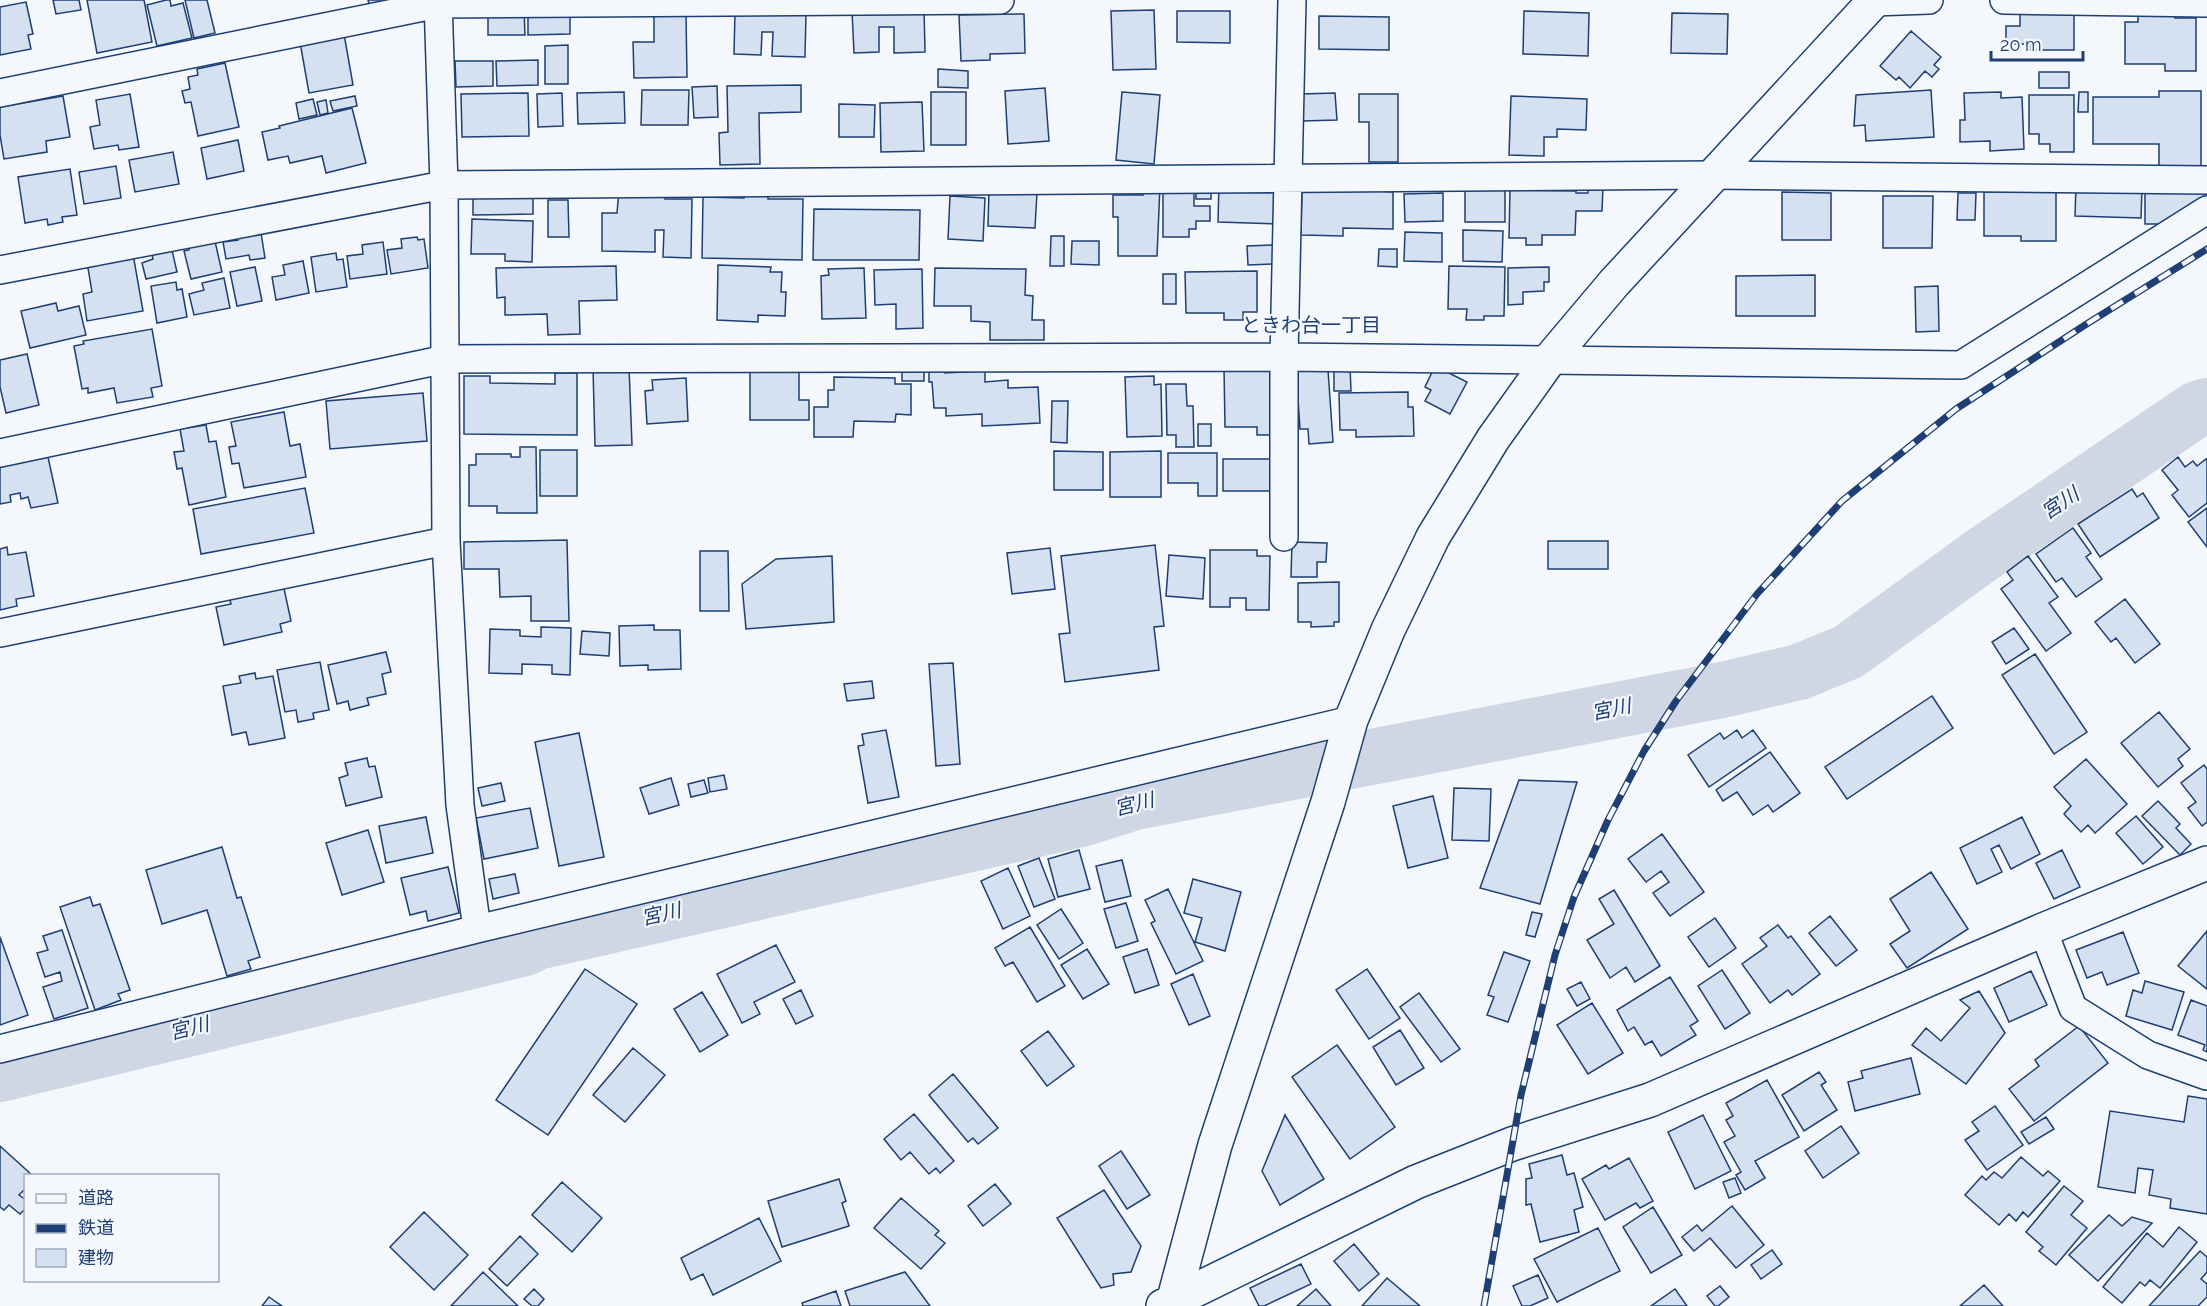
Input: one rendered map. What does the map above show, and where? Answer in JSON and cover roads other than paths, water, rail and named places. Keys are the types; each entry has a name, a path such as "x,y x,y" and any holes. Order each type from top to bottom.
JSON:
{"street":[{"path":"0,93 438,2 1000,0"},
{"path":"1284,537 1284,357 1292,0"},
{"path":"1170,1304 1215,1145 1328,802 1348,731 1388,630 1433,537 1493,440 1550,359 1614,283 1713,175 1874,1 1929,0"},
{"path":"2004,0 2207,3"},
{"path":"438,2 444,185 446,541 460,805 477,929"},
{"path":"0,270 444,185 1713,175 2207,180"},
{"path":"0,453 446,359 1284,357 1961,365 2207,210"},
{"path":"0,633 446,541"},
{"path":"0,1049 477,929 1348,731"},
{"path":"1170,1304 1416,1182 1512,1144 1650,1100 2043,930 2207,863"},
{"path":"2043,930 2073,1008 2148,1055 2207,1076"}],"waterway":[{"name":"宮川","path":"0,1074 525,948 537,942 1081,819 1135,802 1722,690 1799,672 1848,652 1986,552 2197,409 2207,406"}],"railway":[{"path":"1484,1306 1521,1095 1555,955 1574,897 1608,820 1644,751 1676,701 1757,594 1842,501 1956,409 2207,249"}],"district":[{"name":"ときわ台一丁目","path":"1311,325"}]}
